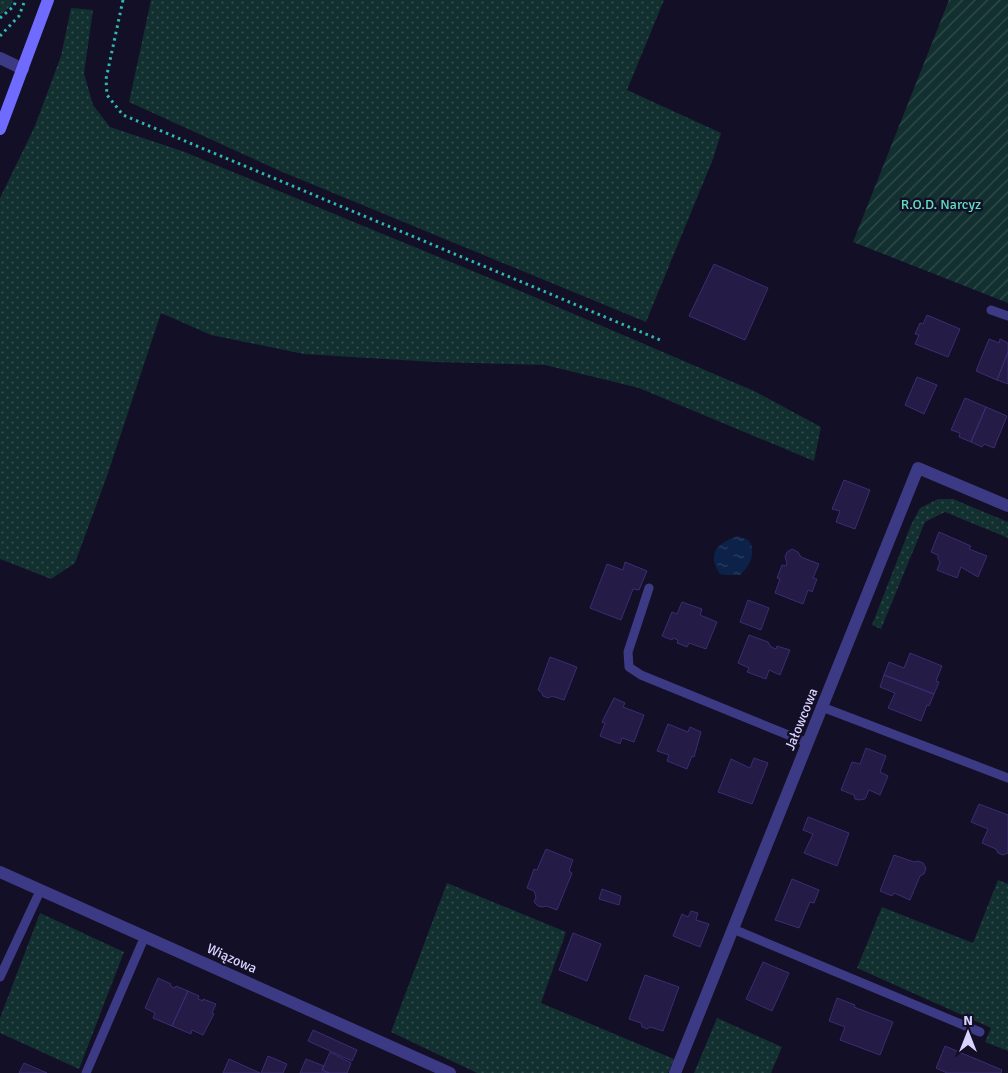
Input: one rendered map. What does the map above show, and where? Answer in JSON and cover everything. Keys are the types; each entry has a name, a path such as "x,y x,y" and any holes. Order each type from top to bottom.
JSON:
{"main road":[{"path":"0,129 48,0"}],"street":[{"path":"0,58 23,69"},
{"name":"Jałowcowa","path":"675,1073 918,468 1008,506"},
{"name":"Wiązowa","path":"0,872 450,1073"}],"lane":[{"path":"991,310 1008,316"},
{"path":"649,588 628,652 629,667 641,675 808,743"},
{"path":"822,707 1008,778"},
{"path":"0,977 41,889"},
{"path":"733,929 980,1032"},
{"path":"86,1073 145,936"}],"path":[{"path":"0,18 14,6 16,0"},
{"path":"0,36 20,16 25,0"},
{"path":"123,0 106,79 107,95 123,115 660,340"}],"green space":[{"path":"0,0 13,0 11,6 0,15"},
{"path":"151,0 664,0 627,90 721,133 713,159 646,322 280,171 129,102"},
{"name":"R.O.D. Narcyz","path":"949,0 1008,0 1008,303 853,242"},
{"path":"71,8 93,10 84,73 93,105 110,127 182,151 492,279 754,391 821,427 814,461 639,388 545,365 434,362 304,354 211,335 161,313 107,476 75,563 51,579 0,559 0,198 35,126 61,56"},
{"path":"938,499 953,499 1008,522 1008,538 945,512 925,522 881,629 872,625 911,525 920,508"},
{"path":"998,880 1008,884 1008,1051 985,1042 991,1028 857,968 882,907 973,943"},
{"path":"447,883 566,932 541,1003 674,1059 668,1073 477,1073 391,1032"},
{"path":"40,913 124,952 79,1069 0,1033 0,1018"},
{"path":"717,1018 782,1047 771,1073 694,1073"}],"water":[{"path":"738,536 748,540 751,545 752,554 749,564 740,575 720,574 714,560 716,550 720,545"}],"building":[{"path":"714,264 768,288 745,340 689,316"},
{"path":"927,315 960,329 948,357 915,344 919,335 915,334 920,323 923,324"},
{"path":"989,339 999,343 1000,339 1008,343 1008,352 997,380 976,371"},
{"path":"1008,352 1008,384 997,380"},
{"path":"917,377 937,385 924,414 905,405"},
{"path":"965,398 986,407 971,442 959,437 960,433 951,430"},
{"path":"986,407 1007,416 994,448 984,444 982,447 971,442"},
{"path":"844,480 870,490 855,529 836,522 840,511 832,509"},
{"path":"939,532 971,546 969,549 987,556 978,577 961,567 957,578 937,570 940,562 938,555 931,552"},
{"path":"792,549 798,552 801,557 819,564 813,578 817,579 812,592 808,590 803,604 775,593 780,579 777,578 782,565 786,566 787,563 785,557 787,552"},
{"path":"625,562 647,571 639,590 633,589 621,620 590,608 607,564 623,570"},
{"path":"748,600 769,608 761,630 740,622"},
{"path":"682,602 702,609 700,615 717,622 706,649 689,643 687,647 677,643 678,640 662,636 672,612 677,614"},
{"path":"749,635 768,642 771,647 776,649 777,646 790,650 780,675 769,670 766,679 747,672 749,668 738,663"},
{"path":"910,653 942,666 936,681 939,682 934,694 884,675 889,662 904,668"},
{"path":"550,657 577,667 564,700 552,696 548,698 543,696 538,690"},
{"path":"884,675 934,694 929,706 927,705 921,721 888,708 895,693 880,687"},
{"path":"614,698 625,703 623,707 644,715 634,742 622,738 620,744 600,736 605,723 602,722"},
{"path":"668,724 688,732 690,727 701,732 694,757 692,756 687,769 667,761 669,755 657,751"},
{"path":"866,748 886,756 880,772 888,776 880,795 869,790 865,799 859,800 855,799 854,795 841,790 852,762 860,764"},
{"path":"754,758 768,763 752,804 718,792 731,759 750,768"},
{"path":"979,804 1008,815 1008,853 1003,855 998,853 996,849 982,843 988,829 971,822"},
{"path":"808,817 849,833 837,866 804,853 813,834 803,830"},
{"path":"546,849 573,860 569,871 572,873 557,910 546,906 538,906 534,902 536,897 534,891 527,888 534,869 537,870"},
{"path":"894,855 923,863 926,868 924,874 920,876 910,900 894,893 892,896 880,891"},
{"path":"792,879 819,890 814,903 810,902 799,928 775,920"},
{"path":"602,889 621,896 619,905 599,899"},
{"path":"691,911 698,913 696,920 709,924 700,947 673,936 682,914 688,917"},
{"path":"573,933 601,944 587,981 559,970"},
{"path":"763,962 789,973 772,1011 746,999"},
{"path":"645,975 679,987 663,1031 650,1027 647,1029 642,1027 641,1023 629,1019"},
{"path":"158,978 171,984 170,986 175,988 176,986 188,991 172,1026 153,1018 155,1013 145,1008"},
{"path":"188,991 199,996 198,999 216,1004 212,1013 214,1014 203,1035 192,1030 191,1034 172,1026"},
{"path":"837,998 855,1005 854,1007 893,1022 880,1055 840,1040 845,1027 829,1021"},
{"path":"313,1030 357,1050 352,1061 308,1041"},
{"path":"945,1046 1002,1070 1001,1073 947,1073 936,1068"},
{"path":"330,1052 351,1063 347,1073 330,1073 322,1070"},
{"path":"268,1056 287,1064 283,1073 261,1073"},
{"path":"229,1059 260,1073 223,1073"},
{"path":"306,1059 324,1066 322,1070 328,1073 300,1073"},
{"path":"24,1063 47,1073 19,1073"}]}
